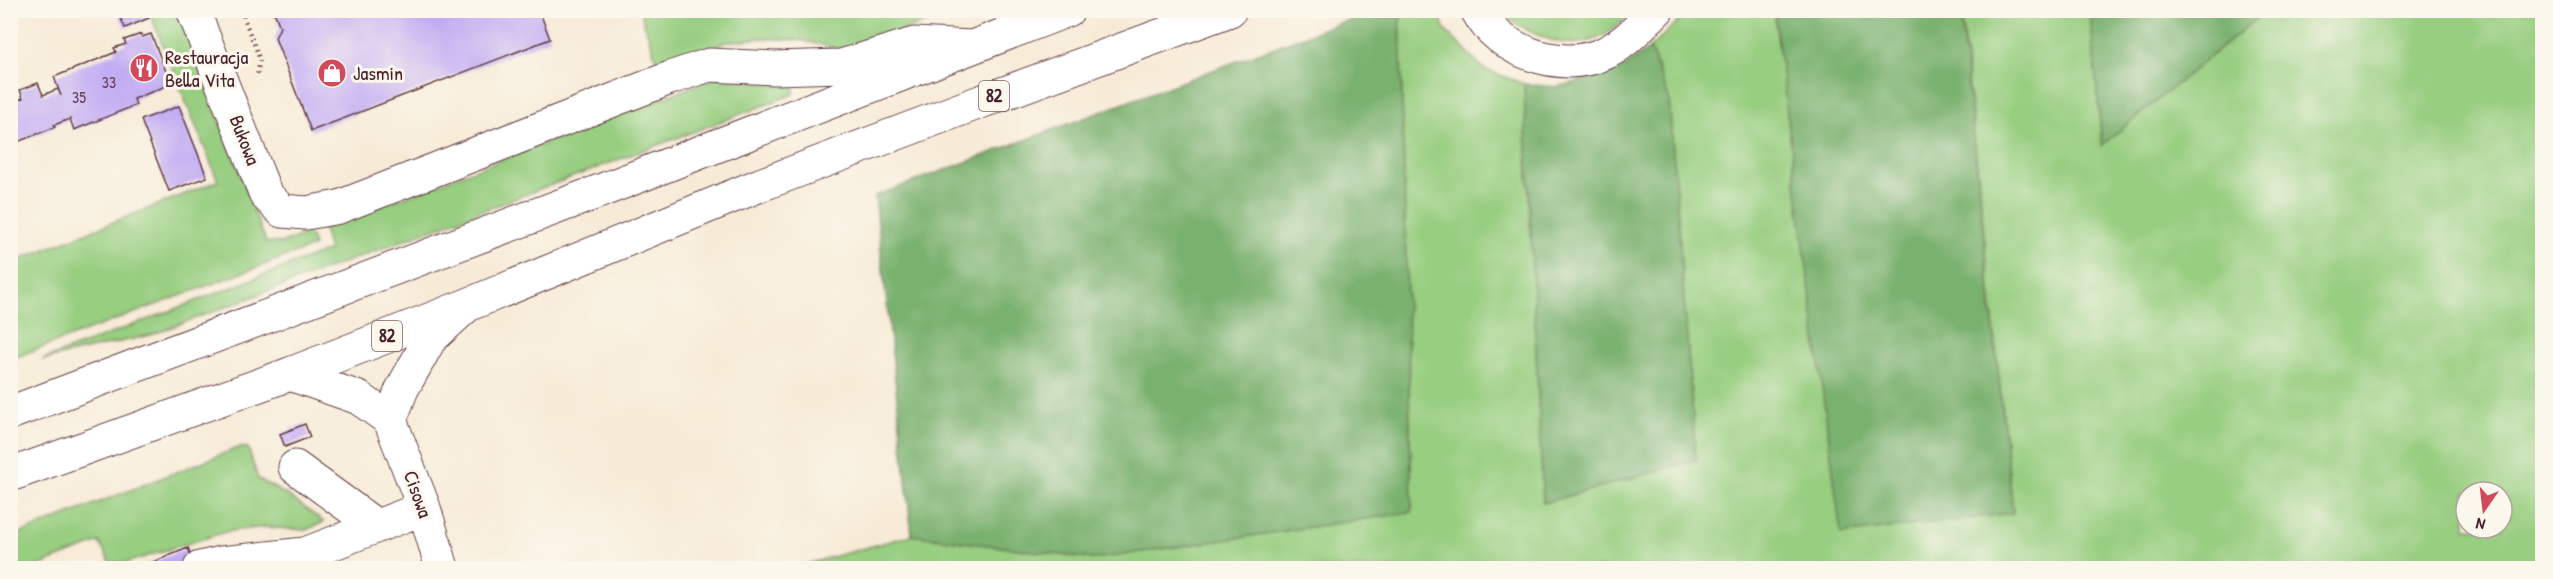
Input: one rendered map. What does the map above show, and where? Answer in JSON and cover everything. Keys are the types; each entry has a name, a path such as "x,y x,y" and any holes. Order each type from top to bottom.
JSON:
{"main road":[{"name":"Bukowa","path":"193,10 266,195 282,211 306,213 339,207 670,78 709,65 776,68 841,66 914,44 971,47"},
{"path":"10,413 600,191 1068,10"},
{"name":"82","path":"10,475 290,374 465,306 760,185 983,100 1230,10"},
{"path":"1477,10 1496,35 1517,50 1546,58 1577,60 1602,55 1623,42 1657,10"},
{"path":"290,374 359,398 390,420 402,389 430,339 465,306"},
{"name":"Cisowa","path":"390,420 424,508 442,568"},
{"path":"294,467 376,526"},
{"path":"200,568 221,563 300,561 376,526 424,508"}],"green space":[{"path":"650,10 959,11 846,50 799,40 760,38 726,42 659,68 641,14"},
{"path":"1374,10 1400,11 1412,512 1094,559 912,535 875,196"},
{"path":"2090,10 2266,11 2102,145"},
{"path":"149,11 178,11 266,242 283,243 307,234 311,237 314,246 11,359 10,263 218,181"},
{"path":"1400,11 1438,11 1445,30 1484,69 1524,84 1543,503 1696,460 1669,99 1650,48 1689,11 1774,11 1842,534 2013,512 1961,11 2090,11 2102,145 2266,11 2542,11 2542,568 792,568 912,535 1094,559 1412,512"},
{"path":"1498,11 1633,11 1612,30 1598,38 1583,43 1568,43 1538,35"},
{"path":"1774,11 1960,11 2013,513 1841,534"},
{"path":"1650,48 1669,99 1696,460 1543,503 1524,84 1557,87 1618,71"},
{"path":"717,77 794,87 794,94 151,335 42,360 329,250 323,228"},
{"path":"240,447 248,448 258,479 287,495 324,522 306,530 263,527 225,532 125,563 110,562 99,542 33,568 11,568 11,537"}],"building":[{"path":"117,10 146,10 149,18 125,28"},
{"path":"266,10 539,10 550,39 311,131 275,38 280,27 275,14"},
{"path":"141,34 142,37 151,34 171,84 134,99 136,105 74,130 70,119 10,145 10,103 23,98 20,90 38,83 43,95 58,89 61,96 54,77 116,52 114,48 126,44 124,40"},
{"path":"179,106 207,177 169,191 141,120"},
{"path":"305,424 310,437 285,447 280,434"},
{"path":"188,548 196,568 147,568 146,565"}],"place":[{"name":"Restauracja Bella Vita","path":"144,68"},
{"name":"Jasmin","path":"332,73"}]}
